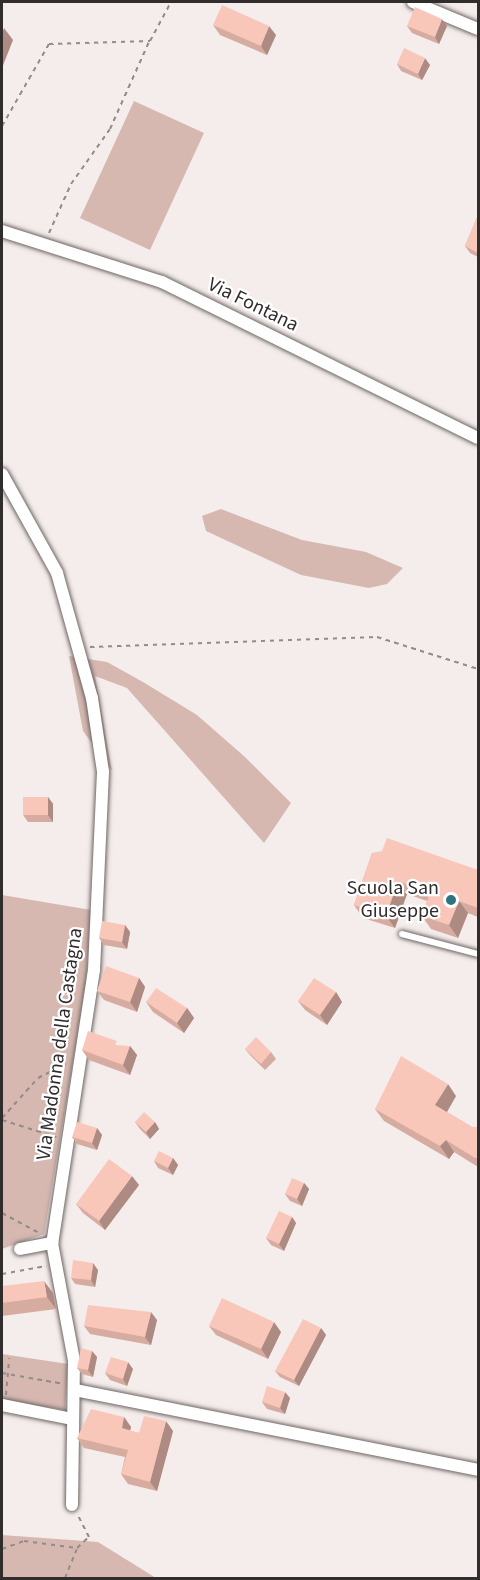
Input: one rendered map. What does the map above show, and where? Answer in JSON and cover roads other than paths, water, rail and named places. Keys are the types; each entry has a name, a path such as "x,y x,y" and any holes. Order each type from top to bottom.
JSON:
{"street":[{"path":"413,2 478,29"},
{"name":"Via Fontana","path":"2,231 162,282 478,438"},
{"name":"Via Madonna della Castagna","path":"2,474 57,573 80,651 103,772 94,970 80,1064 64,1140 52,1239 54,1265 75,1388 71,1435 72,1505"},
{"path":"20,1249 52,1239"},
{"path":"75,1388 478,1470"},
{"path":"2,1405 72,1419"}],"lane":[{"path":"402,934 478,954"}],"place":[{"name":"Scuola San Giuseppe","path":"451,900"}]}
